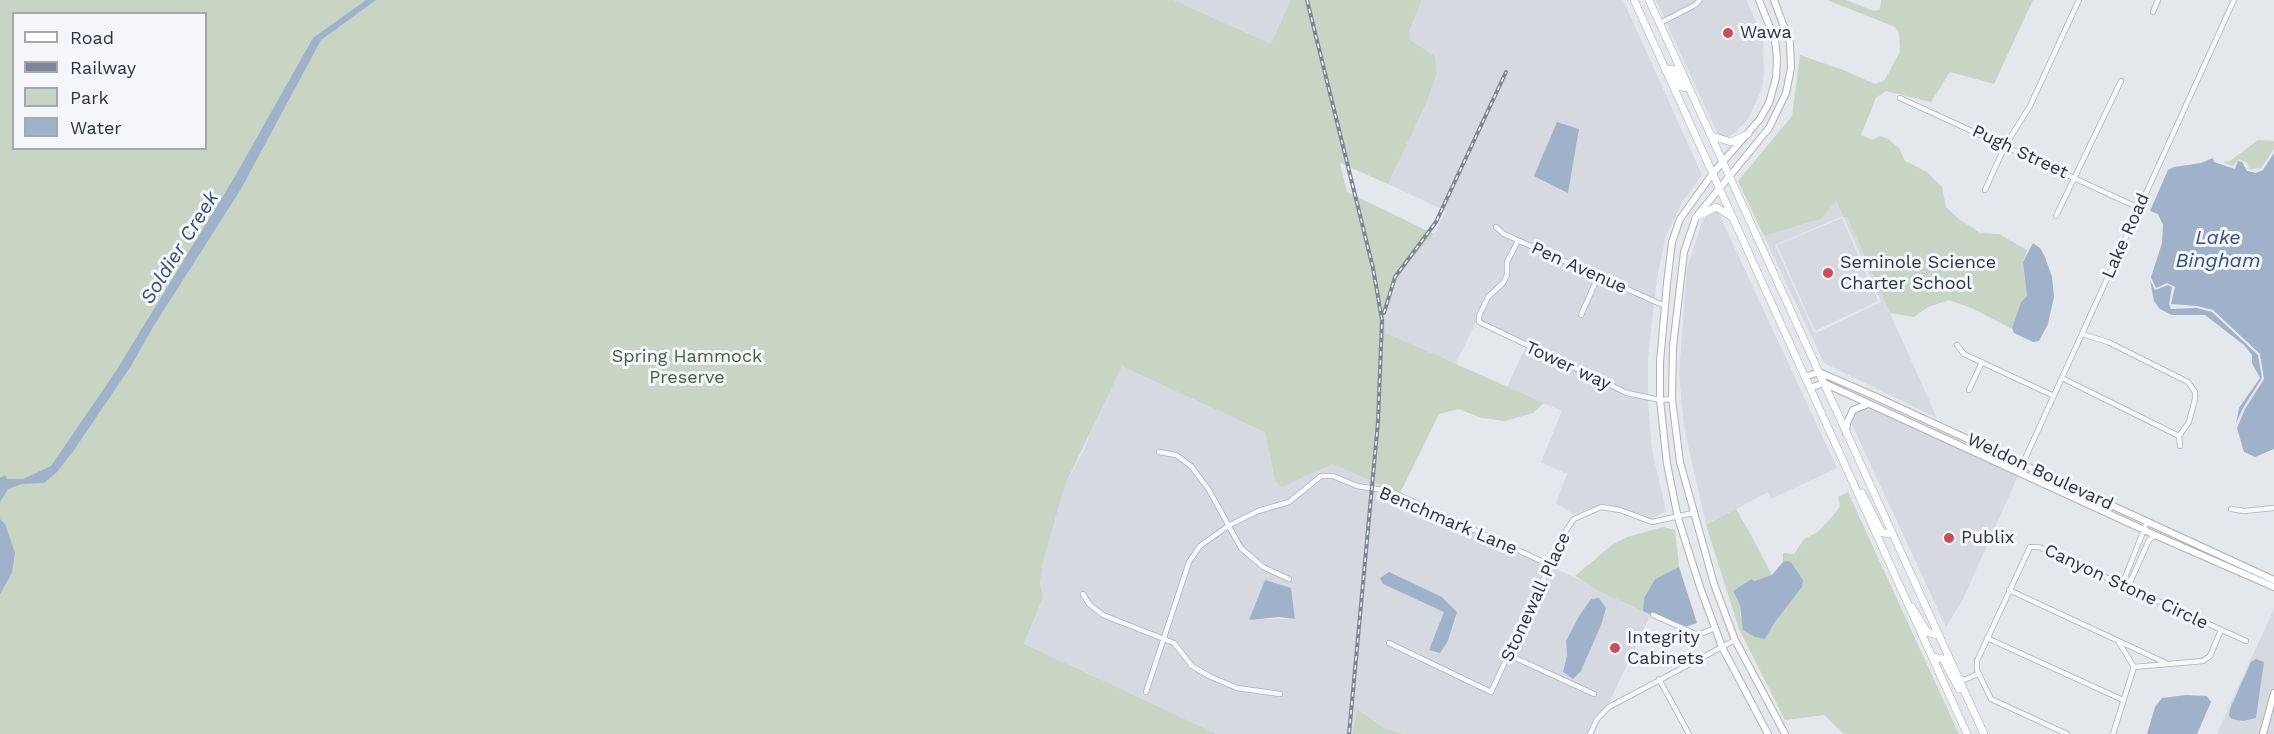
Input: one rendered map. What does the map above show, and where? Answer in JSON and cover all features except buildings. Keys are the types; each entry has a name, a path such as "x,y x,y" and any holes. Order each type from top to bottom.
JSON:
{"main road":[{"path":"1634,0 1968,734"},
{"path":"1649,0 1984,734"},
{"path":"1759,0 1775,40 1777,69 1769,103 1748,134 1724,164 1713,173 1680,219 1672,242 1665,306 1660,400 1667,464 1678,518 1722,647 1768,734"},
{"path":"1673,347 1684,252 1695,218 1769,128 1786,93 1791,68 1790,43 1774,0"},
{"path":"1665,70 1673,69 1681,87 1689,88"},
{"path":"1710,134 1720,141 1731,142 1748,134"},
{"path":"1695,218 1716,207 1733,218"},
{"path":"1665,306 1674,315 1672,399 1680,462 1693,513 1714,584 1735,640 1785,734"},
{"path":"1805,377 1819,372"},
{"name":"Weldon Boulevard","path":"1819,372 2274,580"},
{"path":"1810,388 1824,383"},
{"name":"Weldon Boulevard","path":"1824,383 2155,535 2274,586"},
{"path":"1846,433 1846,423 1853,410 1869,404"},
{"path":"1909,422 1913,413"},
{"path":"1854,485 1863,494 1883,533 1892,534"},
{"path":"1908,603 1919,614 1927,632 1938,635"},
{"path":"1933,657 1943,659 1959,689 1964,692"},
{"path":"2263,734 2274,693"}],"street":[{"path":"1660,23 1695,5 1700,0"},
{"path":"1984,190 2005,146 2030,106 2079,0"},
{"path":"2152,12 2158,0"},
{"name":"Lake Road","path":"2019,472 2234,0"},
{"path":"2056,216 2121,81"},
{"name":"Pugh Street","path":"1900,98 2139,208"},
{"name":"Pen Avenue","path":"1496,227 1518,241 1665,306"},
{"name":"Tower way","path":"1518,241 1508,262 1507,275 1503,283 1488,297 1479,316 1479,322 1627,393 1660,400 1672,399"},
{"path":"1581,315 1598,278"},
{"path":"2082,334 2108,342 2188,382 2193,387 2195,399 2189,422 2179,436 2180,446"},
{"path":"1956,345 1964,354 2054,396"},
{"path":"1969,390 1982,362"},
{"path":"2062,378 2179,436"},
{"path":"1159,452 1176,455 1191,466 1209,490 1241,548 1254,561 1290,579"},
{"name":"Benchmark Lane","path":"1146,692 1189,562 1208,539 1228,526 1258,511 1289,502 1321,477 1333,476 1357,486 1390,491 1550,565"},
{"name":"Stonewall Place","path":"1389,643 1491,692 1571,523 1592,510 1612,508 1652,522 1693,513"},
{"path":"2231,509 2244,511 2274,508"},
{"path":"2134,567 2135,548 2147,522"},
{"path":"2125,586 2149,540 2160,527"},
{"name":"Canyon Stone Circle","path":"1978,674 1977,661 1987,638 2028,549 2035,546 2246,641"},
{"path":"2009,590 2168,664"},
{"path":"1083,594 1089,604 1102,615 1174,643 1192,666 1209,676 1237,688 1280,694"},
{"path":"1653,615 1698,635 1715,628"},
{"name":"Canyon Stone Circle","path":"2134,667 2207,659 2221,630"},
{"path":"1987,638 2123,700"},
{"path":"1590,734 1602,712 1735,640"},
{"path":"2113,734 2134,667 2117,641"},
{"path":"1509,655 1594,694"},
{"path":"1958,677 1964,680 1978,674 1991,699 2067,734"},
{"path":"1659,680 1689,734"}],"shaded area":[{"path":"1171,0 1298,0 1277,47"},
{"path":"1422,0 1623,0 1702,175 1683,201 1666,235 1657,278 1648,357 1648,401 1652,450 1666,511 1649,520 1622,510 1597,507 1573,514 1556,503 1567,474 1541,462 1562,411 1507,387 1526,346 1476,322 1455,365 1386,333 1384,314 1398,275 1434,234 1446,211 1388,184 1427,102 1437,73 1435,56 1409,39 1409,32","holes":["1557,122 1577,142 1572,166 1535,176"]},
{"path":"1656,0 1746,0 1763,37 1762,89 1748,119 1735,133 1724,139 1719,137"},
{"path":"1835,200 1843,216 1775,245 1813,331 1816,333 1881,302 1844,218 1847,217 1937,418 1824,363 1764,236 1821,219"},
{"path":"1717,210 1837,468 1771,499 1768,492 1706,525 1684,427 1679,374 1687,269 1703,219"},
{"name":"Seminole Science Charter School","path":"1842,218 1878,301 1815,331 1777,245"},
{"path":"1124,363 1265,431 1275,481 1335,463 1651,614 1594,734 1403,734 1386,729 1357,709 1352,734 1217,734 1024,645 1043,598 1040,583 1043,562 1065,485 1084,450 1107,388","holes":["1291,588 1295,619 1264,619","1442,597 1457,612 1454,625 1448,642 1429,650 1444,612 1439,608","1591,599 1601,625 1581,671 1563,672 1567,655 1566,641"]},
{"path":"1868,407 2018,476 1963,599 1946,627 1850,420 1855,412"},
{"path":"2274,609 2274,734 2217,734 2232,700"}],"green space":[{"name":"Spring Hammock Preserve","path":"0,0 1173,0 1271,44 1291,0 1422,0 1409,32 1409,39 1435,56 1437,73 1427,102 1388,184 1340,163 1347,192 1434,234 1398,275 1384,313 1386,333 1544,403 1533,413 1505,421 1482,418 1459,409 1439,414 1400,493 1332,464 1282,487 1275,481 1265,432 1122,366 1065,485 1043,562 1040,583 1043,598 1024,644 1217,734 0,734"},
{"path":"1827,0 1846,0 1874,11 1880,9 1881,0 2033,0 1994,84 1950,72 1931,102 1886,91 1876,98 1861,135 1873,140 1879,136 1887,138 1899,148 1905,161 1927,172 1942,187 1946,207 1959,219 1980,233 1999,234 2027,250 2023,262 2027,296 2021,302 2012,329 1974,309 1949,300 1928,307 1914,317 1890,313 1847,217 1844,218 1836,201 1821,219 1764,236 1738,181 1792,116 1800,55 1875,84 1884,81 1900,52 1899,33 1895,27"},
{"path":"2258,140 2274,141 2274,149 2261,168 2249,169 2247,163 2239,159 2233,166 2223,162 2230,161"},
{"path":"1848,492 1959,734 1844,734 1824,715 1785,720 1739,629 1706,525 1736,509 1772,575 1754,581 1750,579 1733,591 1740,605 1740,616 1765,639 1802,587 1803,580 1791,562 1783,562 1783,553 1794,554 1804,539 1818,532 1840,506 1838,497"},
{"path":"1663,527 1675,530 1679,567 1655,579 1644,598 1643,611 1599,591 1575,576 1612,545 1627,537"},
{"path":"1357,709 1386,729 1403,734 1352,734"}],"water":[{"path":"366,0 376,0 321,40 241,189 153,327 131,366 74,450 57,472 44,483 22,484 8,489 0,502 0,478 5,475 7,479 23,479 51,466 116,371 234,178 313,38"},
{"path":"1557,122 1579,129 1568,193 1534,176"},
{"name":"Lake Bingham","path":"2274,153 2274,449 2255,457 2244,452 2237,428 2245,409 2264,379 2260,354 2213,310 2171,304 2175,287 2167,283 2156,288 2151,277 2162,243 2163,225 2158,214 2150,211 2168,170 2174,167 2201,163 2213,158 2214,162 2235,169 2238,161 2242,162 2247,171 2256,173 2263,170"},
{"path":"2033,243 2040,248 2045,257 2052,277 2054,297 2048,324 2039,341 2033,342 2014,333 2012,328 2021,302 2027,296 2023,262"},
{"path":"2150,280 2155,290 2168,285 2172,287 2169,304 2171,309 2197,308 2212,312 2258,355 2262,378 2236,423 2239,408 2260,378 2252,363 2252,355 2244,345 2205,315 2172,315 2160,309 2154,301"},
{"path":"0,519 5,524 15,553 12,573 0,594"},
{"path":"1783,562 1791,562 1803,580 1802,587 1765,639 1755,637 1743,630 1740,605 1733,591 1751,579 1754,581 1772,575"},
{"path":"1679,567 1697,623 1682,628 1643,611 1644,598 1655,579"},
{"path":"1389,572 1442,597 1457,612 1448,641 1440,653 1429,650 1444,612 1383,584 1380,578"},
{"path":"1265,580 1291,588 1295,619 1279,617 1249,620"},
{"path":"1599,598 1606,608 1601,625 1581,671 1573,679 1563,672 1567,655 1566,641 1591,599"},
{"path":"2256,659 2264,662 2256,718 2243,721 2232,719 2229,716 2230,709 2251,662"},
{"path":"2186,695 2207,696 2211,702 2197,734 2147,734 2155,707 2162,698"}],"railway":[{"path":"1307,0 1373,268 1382,320 1378,422 1349,734"},
{"path":"1384,313 1395,277 1436,222 1506,72"}],"place":[{"name":"Wawa","path":"1728,33"},
{"name":"Seminole Science Charter School","path":"1828,273"},
{"name":"Publix","path":"1949,538"},
{"name":"Integrity Cabinets","path":"1615,648"}],"water label":[{"name":"Soldier Creek","path":"180,248"}]}
